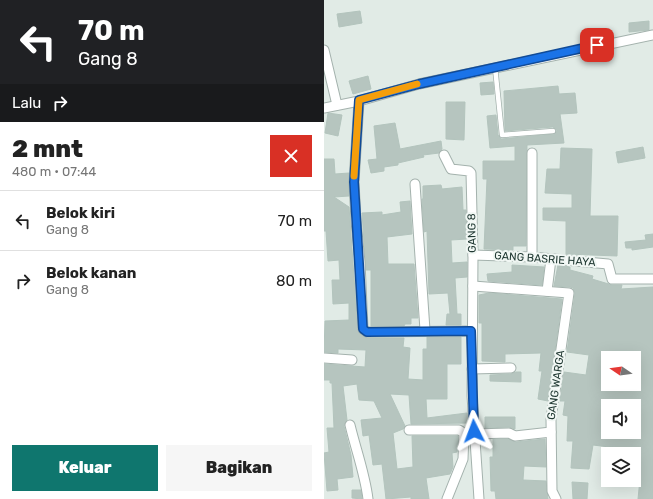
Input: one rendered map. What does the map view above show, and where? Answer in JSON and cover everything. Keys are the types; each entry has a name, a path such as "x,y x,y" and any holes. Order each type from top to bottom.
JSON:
{"street":[{"path":"324,108 495,67 653,35"},
{"path":"324,50 337,105"},
{"path":"359,100 354,182 363,329 367,332 425,330 471,331"},
{"path":"532,153 532,257"},
{"name":"GANG 8","path":"444,154 447,164 451,169 469,171 470,173 473,255 471,331 472,369 474,434 479,499"},
{"path":"415,184 425,330"},
{"name":"GANG BASRIE HAYA","path":"473,255 532,257 608,264 612,279 653,279"},
{"path":"473,286 547,290 551,259"},
{"name":"GANG WARGA","path":"547,290 569,293 551,419 552,491 556,499"},
{"path":"324,358 352,360"},
{"path":"472,369 511,368"},
{"path":"350,425 356,450 366,479 368,499"},
{"path":"408,430 459,430 464,433 463,459 447,499"},
{"path":"474,434 509,432 515,436 551,432"}],"lane":[{"path":"495,67 502,135 553,131"}],"building":[{"path":"360,11 362,23 339,27 337,14"},
{"path":"649,21 649,30 629,32 629,23"},
{"path":"368,76 371,89 353,94 349,81"},
{"path":"493,82 494,94 481,95 480,83"},
{"path":"558,86 559,94 575,93 577,113 560,114 564,143 527,145 526,246 513,246 513,250 484,249 487,179 483,179 483,161 515,161 515,146 490,148 487,116 496,115 498,135 501,139 555,134 557,130 553,127 505,131 504,91"},
{"path":"446,102 465,102 464,140 446,139"},
{"path":"328,113 342,115 338,136 325,133"},
{"path":"395,123 400,149 441,141 442,149 439,153 423,155 424,157 398,163 398,165 384,167 384,171 371,173 368,160 377,159 374,126"},
{"path":"643,147 645,158 618,163 616,152"},
{"path":"561,148 592,149 590,216 618,216 617,256 566,254 566,221 543,220 543,208 572,208 572,194 545,193 547,169 560,169"},
{"path":"324,159 334,159 335,174 349,173 349,196 334,197 349,207 358,332 367,338 404,338 403,347 410,348 408,379 423,380 423,349 427,349 427,337 461,337 461,364 447,364 447,399 426,399 427,418 467,413 468,423 411,424 409,395 390,394 405,426 403,429 393,433 397,469 413,467 412,436 458,436 457,452 452,453 453,467 450,474 426,478 429,499 411,499 411,497 386,499 382,464 373,465 369,435 363,436 361,420 382,418 374,401 359,400 357,384 343,386 347,420 344,426 351,455 353,477 337,479 338,490 327,491 324,453 329,452 327,428 334,428 332,383 330,383 330,380 324,380 324,364 365,367 366,350 338,349 338,353 324,352 325,321 349,320 349,303 333,304 332,280 340,280 339,260 328,261 326,231 324,231"},
{"path":"441,185 442,189 462,187 463,210 466,210 467,239 451,240 452,263 467,262 467,277 455,278 457,314 461,314 461,325 446,325 447,314 450,314 448,293 429,294 427,231 424,232 422,199 423,186"},
{"path":"410,201 412,234 387,237 388,264 414,264 418,318 411,318 411,324 405,324 404,326 371,326 371,270 366,270 362,213 382,212 382,215 401,212 400,202"},
{"path":"653,234 653,247 632,250 632,248 626,248 625,242 646,240 645,235"},
{"path":"512,265 544,267 542,285 488,281 487,274 512,272"},
{"path":"558,265 570,267 570,270 593,276 592,279 612,285 622,285 621,289 653,287 653,499 638,499 639,487 641,487 641,447 609,447 593,445 589,469 571,468 573,441 567,441 568,416 563,415 565,401 560,401 564,372 586,375 589,355 567,352 575,293 573,288 554,286"},
{"path":"489,293 562,299 548,401 538,399 542,371 539,371 541,353 505,354 505,362 482,361 482,323 479,323 479,295"},
{"path":"521,372 521,382 490,381 490,375 511,374"},
{"path":"485,417 515,417 515,429 509,427 485,428"},
{"path":"493,439 508,439 516,442 545,439 546,467 524,466 523,480 546,481 548,499 496,499 495,491 491,491 490,457 493,457"},
{"path":"572,482 588,483 587,499 573,499"},
{"path":"352,490 361,490 362,499 352,498"}],"slow traffic":[{"path":"354,176 359,100 417,84"}],"route":[{"path":"474,431 471,331 425,330 367,332 363,329 354,182 359,100 419,84 597,45"}]}
